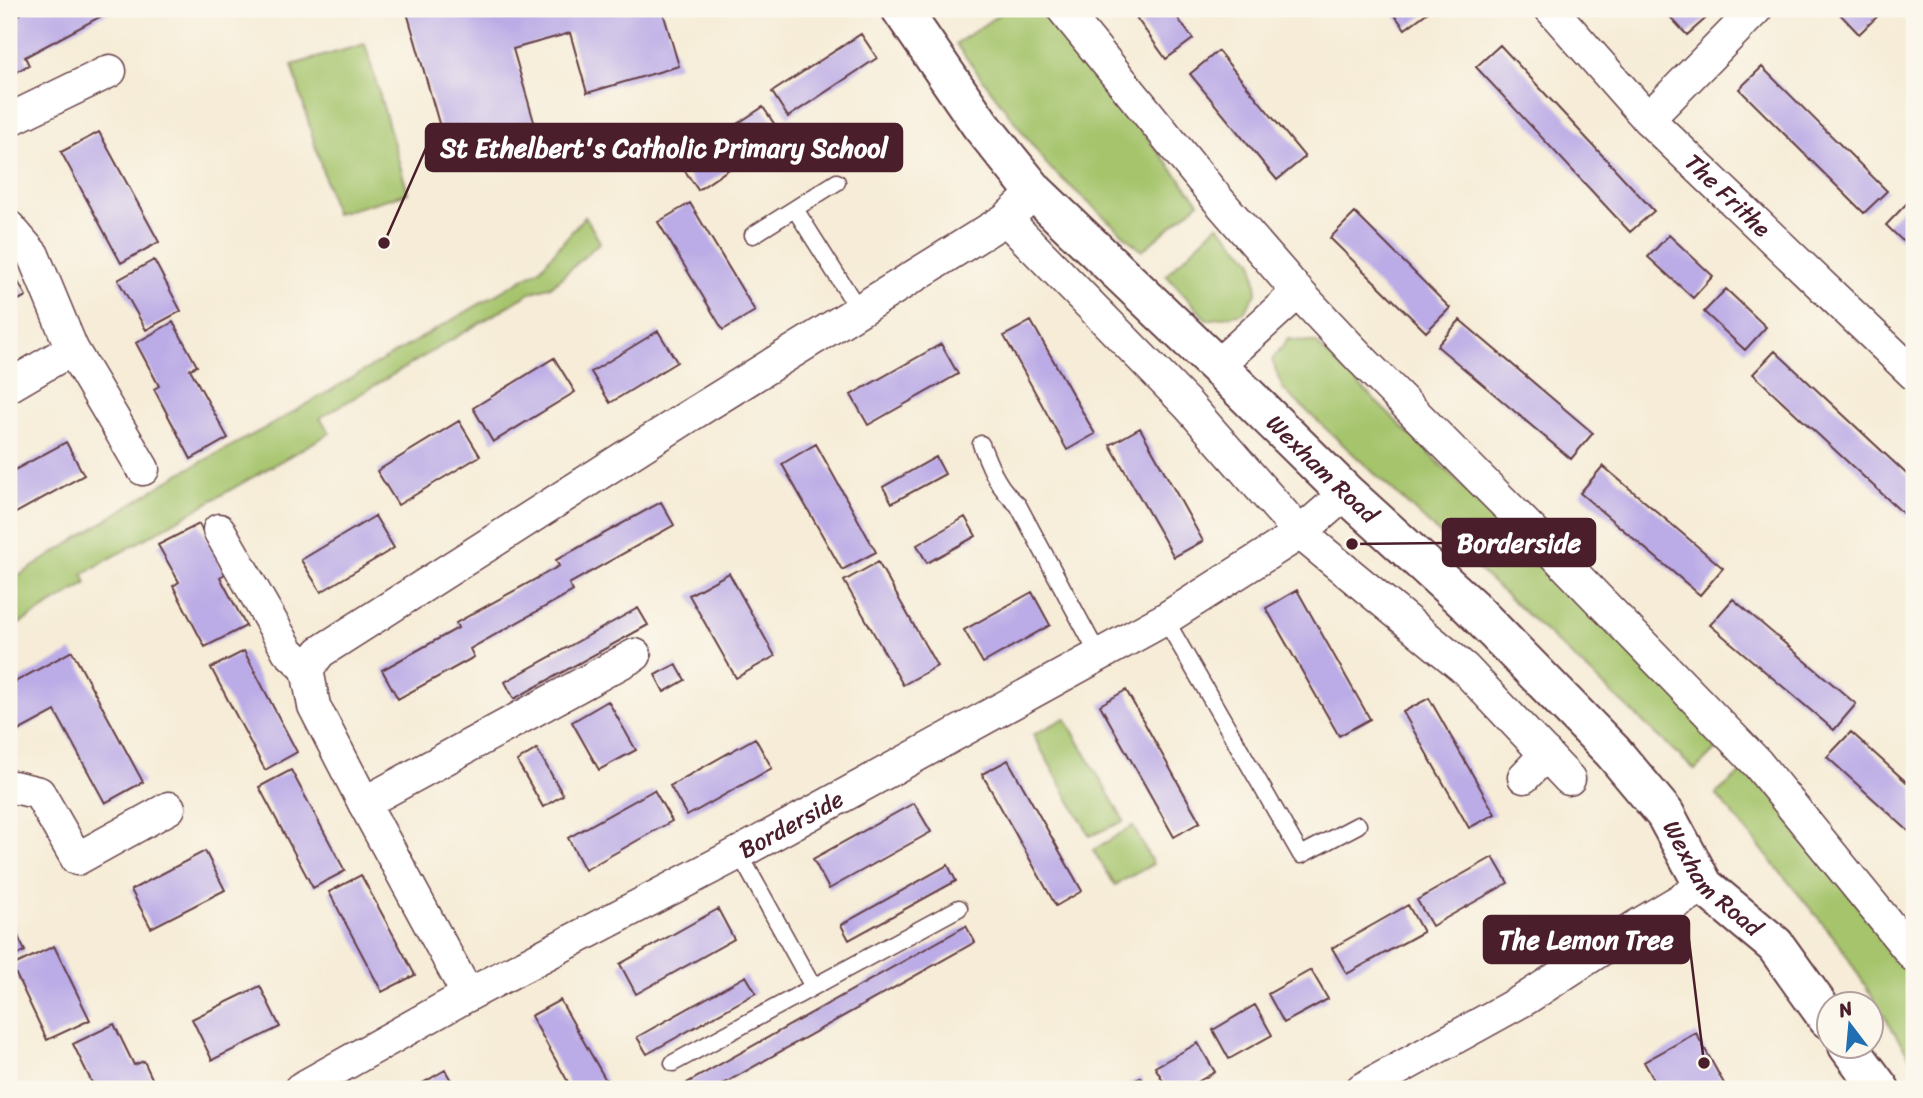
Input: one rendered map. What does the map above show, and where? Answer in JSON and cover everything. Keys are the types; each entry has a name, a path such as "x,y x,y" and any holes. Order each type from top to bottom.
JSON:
{"street":[{"name":"Wexham Road","path":"901,9 980,124 1035,192 1346,493 1471,607 1613,752 1665,814 1704,886 1775,945 1814,998"},
{"path":"1063,9 1219,201 1298,292 1757,762 1914,956"},
{"name":"The Frithe","path":"1551,9 1648,119 1914,374"},
{"path":"1648,119 1756,9"},
{"path":"9,120 110,71"},
{"path":"307,669 320,652 686,418 1006,219 1035,192"},
{"path":"1006,219 1188,405 1300,533 1464,668 1569,779"},
{"path":"9,227 33,255 72,349 143,469"},
{"path":"1217,366 1298,292"},
{"path":"9,386 72,349"},
{"name":"Borderside","path":"300,1089 468,995 739,853 1165,619 1300,533 1346,493"},
{"path":"219,530 288,651 307,669 314,706 468,995"},
{"path":"364,803 635,654"},
{"path":"1524,777 1546,754"},
{"path":"9,789 14,787 40,793 78,859 169,808"},
{"path":"1362,1089 1525,999 1704,886"},
{"path":"1859,1060 1880,1089"}],"lane":[{"path":"753,235 837,182"},
{"path":"795,208 860,312"},
{"path":"981,444 994,477 1003,493 1018,505 1098,654"},
{"path":"1165,619 1301,855 1358,825"},
{"path":"739,853 813,987"},
{"path":"673,1063 958,908"}],"green space":[{"path":"1007,9 1043,9 1199,202 1142,251 1049,167 956,44"},
{"path":"365,44 408,193 335,214 292,65"},
{"path":"585,216 600,242 552,286 532,292 320,418 330,433 83,574 87,583 9,630 9,582 175,476 269,426 540,269"},
{"path":"1218,225 1253,261 1257,292 1243,313 1207,320 1166,275"},
{"path":"1288,339 1316,343 1724,741 1695,770 1283,389 1272,360"},
{"path":"1065,718 1124,821 1090,836 1033,735"},
{"path":"1748,767 1914,972 1914,1064 1884,1016 1884,990 1868,990 1838,942 1716,794"},
{"path":"1133,826 1153,864 1115,885 1093,850"}],"building":[{"path":"29,9 107,9 109,12 25,57 29,65 9,76 9,20"},
{"path":"406,9 662,9 679,66 587,93 570,33 513,49 537,132 449,158"},
{"path":"1130,9 1171,9 1193,39 1166,59"},
{"path":"1390,9 1432,9 1405,29"},
{"path":"1663,9 1708,9 1712,13 1687,35"},
{"path":"1841,9 1885,9 1859,34 1838,12"},
{"path":"861,34 877,58 788,117 772,92"},
{"path":"1500,45 1654,211 1630,232 1476,67"},
{"path":"1218,51 1305,157 1277,180 1190,74"},
{"path":"1762,67 1887,191 1864,213 1739,89"},
{"path":"763,107 781,134 698,190 679,162"},
{"path":"99,132 159,242 121,263 61,152"},
{"path":"1910,200 1914,205 1914,252 1886,225"},
{"path":"690,203 755,311 723,330 658,222"},
{"path":"1355,213 1450,308 1426,332 1330,238"},
{"path":"1669,235 1713,276 1693,298 1648,257"},
{"path":"154,260 181,311 146,330 118,280"},
{"path":"9,266 26,296 9,305"},
{"path":"1726,289 1766,327 1745,350 1704,312"},
{"path":"1460,320 1593,433 1571,459 1437,346"},
{"path":"1031,321 1095,434 1067,450 1004,336"},
{"path":"173,322 197,366 190,369 228,438 191,459 154,389 159,386 136,343"},
{"path":"658,331 677,362 610,403 591,372"},
{"path":"941,344 958,374 868,425 851,395"},
{"path":"1775,351 1914,481 1914,510 1907,517 1753,374"},
{"path":"554,358 575,392 493,442 473,408"},
{"path":"459,421 480,456 398,505 377,471"},
{"path":"1140,428 1203,541 1174,557 1110,445"},
{"path":"66,442 84,475 12,515 9,509 9,473"},
{"path":"816,444 876,552 842,570 782,464"},
{"path":"936,457 945,474 892,503 883,487"},
{"path":"1603,466 1723,568 1700,595 1580,493"},
{"path":"661,502 674,525 569,584 573,591 470,649 474,657 398,699 382,670 458,628 456,623 559,566 556,560"},
{"path":"375,516 394,548 321,592 301,560"},
{"path":"965,517 976,536 927,563 917,545"},
{"path":"199,524 225,574 220,577 246,626 205,647 173,586 179,582 158,545"},
{"path":"878,562 937,666 903,685 844,581"},
{"path":"729,573 775,656 736,678 689,595"},
{"path":"1297,590 1370,719 1339,736 1266,608"},
{"path":"1032,592 1050,625 983,663 964,630"},
{"path":"1733,599 1856,704 1834,730 1710,625"},
{"path":"638,608 648,625 514,699 505,682"},
{"path":"72,651 143,782 105,803 55,711 9,736 9,685"},
{"path":"244,651 297,752 265,770 211,668"},
{"path":"676,664 685,680 664,692 655,675"},
{"path":"1126,690 1200,822 1174,837 1100,705"},
{"path":"1429,698 1495,814 1469,828 1403,712"},
{"path":"608,701 636,750 599,770 572,722"},
{"path":"1851,732 1914,789 1914,836 1827,757"},
{"path":"755,738 772,768 687,816 670,786"},
{"path":"537,749 563,795 543,807 517,761"},
{"path":"1008,760 1082,891 1056,906 982,774"},
{"path":"291,770 345,871 313,888 259,787"},
{"path":"654,790 672,821 585,870 568,838"},
{"path":"914,803 931,832 829,889 813,859"},
{"path":"205,851 225,890 151,928 131,890"},
{"path":"1493,857 1508,883 1432,926 1417,900"},
{"path":"948,865 956,881 849,940 841,925"},
{"path":"361,875 415,975 382,992 329,892"},
{"path":"1408,905 1423,932 1347,974 1332,948"},
{"path":"718,909 734,939 636,994 620,964"},
{"path":"9,918 25,951 9,959"},
{"path":"966,926 975,942 714,1089 690,1089 687,1083"},
{"path":"54,946 90,1020 47,1040 12,966"},
{"path":"1311,970 1328,999 1284,1023 1268,994"},
{"path":"746,976 756,993 647,1054 637,1037"},
{"path":"260,986 280,1027 212,1060 192,1019"},
{"path":"560,1000 611,1089 572,1089 531,1016"},
{"path":"1255,1005 1272,1035 1229,1059 1213,1030"},
{"path":"114,1024 134,1065 144,1061 157,1089 95,1089 73,1044"},
{"path":"1696,1033 1727,1089 1659,1089 1644,1062"},
{"path":"1198,1043 1215,1072 1185,1089 1168,1089 1155,1067"},
{"path":"445,1070 456,1089 417,1089 416,1087"},
{"path":"1141,1077 1147,1089 1119,1089"}],"place":[{"name":"St Ethelbert's Catholic Primary School","path":"384,243"},
{"name":"Borderside","path":"1352,544"},
{"name":"The Lemon Tree","path":"1704,1063"}]}
